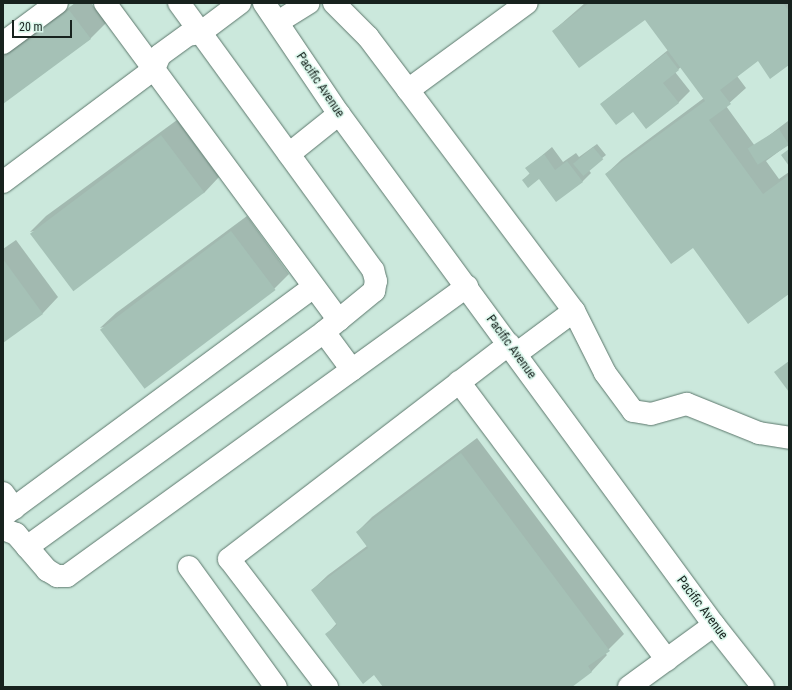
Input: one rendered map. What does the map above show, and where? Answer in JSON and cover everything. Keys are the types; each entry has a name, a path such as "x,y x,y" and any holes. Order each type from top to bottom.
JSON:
{"street":[{"path":"3,43 57,3"},
{"path":"105,3 314,287 352,370"},
{"path":"27,547 331,326 374,291 376,281 373,270 179,3"},
{"path":"3,182 154,69 168,68 198,46 200,33 240,3"},
{"name":"Pacific Avenue","path":"264,3 339,114 714,625 763,687"},
{"path":"278,22 308,3"},
{"path":"334,3 368,37 574,311 605,374 633,411 652,414 687,404 759,433 789,438"},
{"path":"408,90 526,3"},
{"path":"289,154 339,114"},
{"path":"3,529 16,534 47,570 57,576 67,576 466,286"},
{"path":"7,506 314,287"},
{"path":"327,687 229,559 459,382 574,311"},
{"path":"459,382 667,660"},
{"path":"189,567 276,687"},
{"path":"629,687 714,625"}],"building":[{"path":"589,3 783,3 789,11 789,65 770,79 758,61 720,90 731,104 709,120 763,194 789,175 789,294 748,324 693,248 671,264 605,174 705,101 645,20 579,68 552,31"},
{"path":"69,10 91,39 3,104 3,59"},
{"path":"666,53 679,70 663,83 679,103 646,129 633,112 616,125 600,104"},
{"path":"779,129 789,145 758,165 748,149"},
{"path":"161,135 204,193 73,291 30,234"},
{"path":"593,147 603,159 583,176 573,164"},
{"path":"789,149 789,166 781,155"},
{"path":"544,154 555,170 567,161 583,182 556,202 539,179 528,188 522,180 530,174 525,168"},
{"path":"231,231 276,290 145,389 100,330"},
{"path":"3,259 43,314 3,343"},
{"path":"789,361 789,392 774,372"},
{"path":"461,453 610,651 588,666 592,672 572,687 383,687 374,675 363,684 325,634 337,625 311,590 368,548 356,532"}]}
